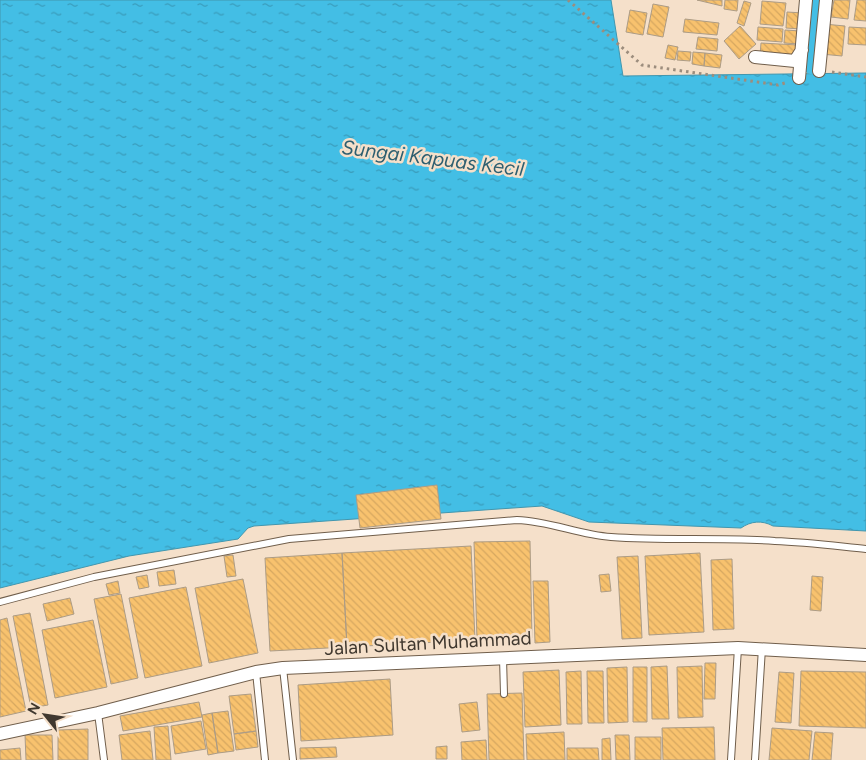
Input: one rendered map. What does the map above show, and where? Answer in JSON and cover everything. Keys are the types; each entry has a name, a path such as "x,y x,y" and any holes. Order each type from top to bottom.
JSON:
{"street":[{"path":"799,78 806,0"},
{"path":"819,71 826,0"},
{"path":"755,57 796,61 802,50"},
{"name":"Jalan Sultan Muhammad","path":"0,734 98,713 256,672 283,668 738,648 866,655"}],"lane":[{"path":"0,602 94,577 289,538 518,520 536,520 593,536 656,540 774,540 866,549"},
{"path":"731,760 738,648"},
{"path":"756,760 762,648"},
{"path":"503,658 504,694"},
{"path":"283,668 293,760"},
{"path":"256,672 265,760"},
{"path":"98,713 104,760"}],"path":[{"path":"568,0 642,65 778,85 799,78"},
{"path":"819,71 866,77"}],"water":[{"name":"Sungai Kapuas Kecil","path":"0,0 611,0 623,76 866,73 866,531 773,526 761,522 749,524 741,528 589,522 542,506 254,526 248,528 238,539 129,556 0,588"}],"building":[{"path":"697,0 722,0 722,6"},
{"path":"725,0 738,0 737,11 724,9"},
{"path":"834,0 850,0 848,19 831,17"},
{"path":"857,0 866,0 866,21 854,20"},
{"path":"744,1 751,3 744,26 737,23"},
{"path":"762,1 786,3 783,26 760,24"},
{"path":"653,4 669,7 663,37 647,34"},
{"path":"630,10 647,13 643,35 626,32"},
{"path":"787,12 803,13 801,29 786,28"},
{"path":"685,19 719,23 717,35 683,32"},
{"path":"824,24 845,26 842,56 821,54"},
{"path":"740,26 756,44 739,59 724,41"},
{"path":"758,27 783,29 782,42 757,40"},
{"path":"849,27 866,28 866,45 848,44"},
{"path":"785,30 801,31 800,44 784,43"},
{"path":"698,37 718,39 717,51 696,49"},
{"path":"761,43 798,45 795,57 760,55"},
{"path":"668,45 678,47 675,60 665,58"},
{"path":"678,51 691,52 690,61 677,60"},
{"path":"693,52 705,53 704,66 692,64"},
{"path":"705,53 722,55 720,68 704,66"},
{"path":"437,485 441,519 360,528 356,495"},
{"path":"530,541 532,638 477,640 474,542"},
{"path":"471,546 475,640 347,647 342,553"},
{"path":"342,553 347,647 270,651 265,558"},
{"path":"700,553 704,632 649,635 645,556"},
{"path":"233,555 236,576 227,577 224,556"},
{"path":"638,556 642,638 622,639 617,557"},
{"path":"732,559 734,629 713,630 711,560"},
{"path":"174,570 176,584 159,586 157,572"},
{"path":"609,574 611,591 601,592 599,575"},
{"path":"147,575 149,587 139,589 136,577"},
{"path":"812,576 823,577 821,611 810,610"},
{"path":"243,579 258,653 209,663 195,588"},
{"path":"118,581 120,593 109,595 106,584"},
{"path":"533,581 548,581 550,642 535,643"},
{"path":"186,587 202,666 145,678 129,598"},
{"path":"121,594 138,678 111,684 94,599"},
{"path":"70,598 74,614 47,621 43,604"},
{"path":"30,613 48,705 31,708 13,616"},
{"path":"7,618 26,711 0,717 0,620"},
{"path":"93,620 107,687 55,698 42,630"},
{"path":"705,663 716,663 715,699 704,699"},
{"path":"667,666 669,719 652,719 651,667"},
{"path":"702,666 703,717 678,718 677,667"},
{"path":"627,667 628,722 608,723 607,668"},
{"path":"633,667 647,667 647,722 633,722"},
{"path":"559,670 561,725 525,727 523,672"},
{"path":"581,671 582,724 567,724 566,672"},
{"path":"587,671 603,671 604,723 588,723"},
{"path":"801,671 866,672 866,728 799,726"},
{"path":"779,672 794,673 791,723 775,722"},
{"path":"390,679 393,735 301,741 298,685"},
{"path":"522,693 524,760 489,760 487,694"},
{"path":"251,694 256,731 234,734 229,696"},
{"path":"199,702 202,717 123,731 120,716"},
{"path":"477,702 480,730 462,732 459,704"},
{"path":"228,711 234,751 218,753 212,713"},
{"path":"212,713 218,753 208,755 202,715"},
{"path":"201,721 206,749 175,754 171,726"},
{"path":"168,726 171,760 156,760 154,727"},
{"path":"714,727 715,760 663,760 662,728"},
{"path":"772,728 812,731 809,760 769,760"},
{"path":"88,729 88,760 58,760 58,730"},
{"path":"150,731 153,760 122,760 119,735"},
{"path":"256,731 258,747 236,750 234,734"},
{"path":"564,732 565,760 527,760 526,734"},
{"path":"815,732 833,733 831,760 812,760"},
{"path":"25,735 52,735 53,760 26,760"},
{"path":"615,735 629,735 630,760 616,760"},
{"path":"635,737 661,737 661,760 635,760"},
{"path":"610,738 611,760 602,760 602,739"},
{"path":"486,740 487,760 462,760 461,742"},
{"path":"447,746 447,759 436,759 436,747"},
{"path":"336,747 337,757 300,759 300,748"},
{"path":"20,748 21,760 0,760 0,750"},
{"path":"567,748 598,748 599,760 567,760"}],"waterway":[{"path":"811,66 817,0"}]}
